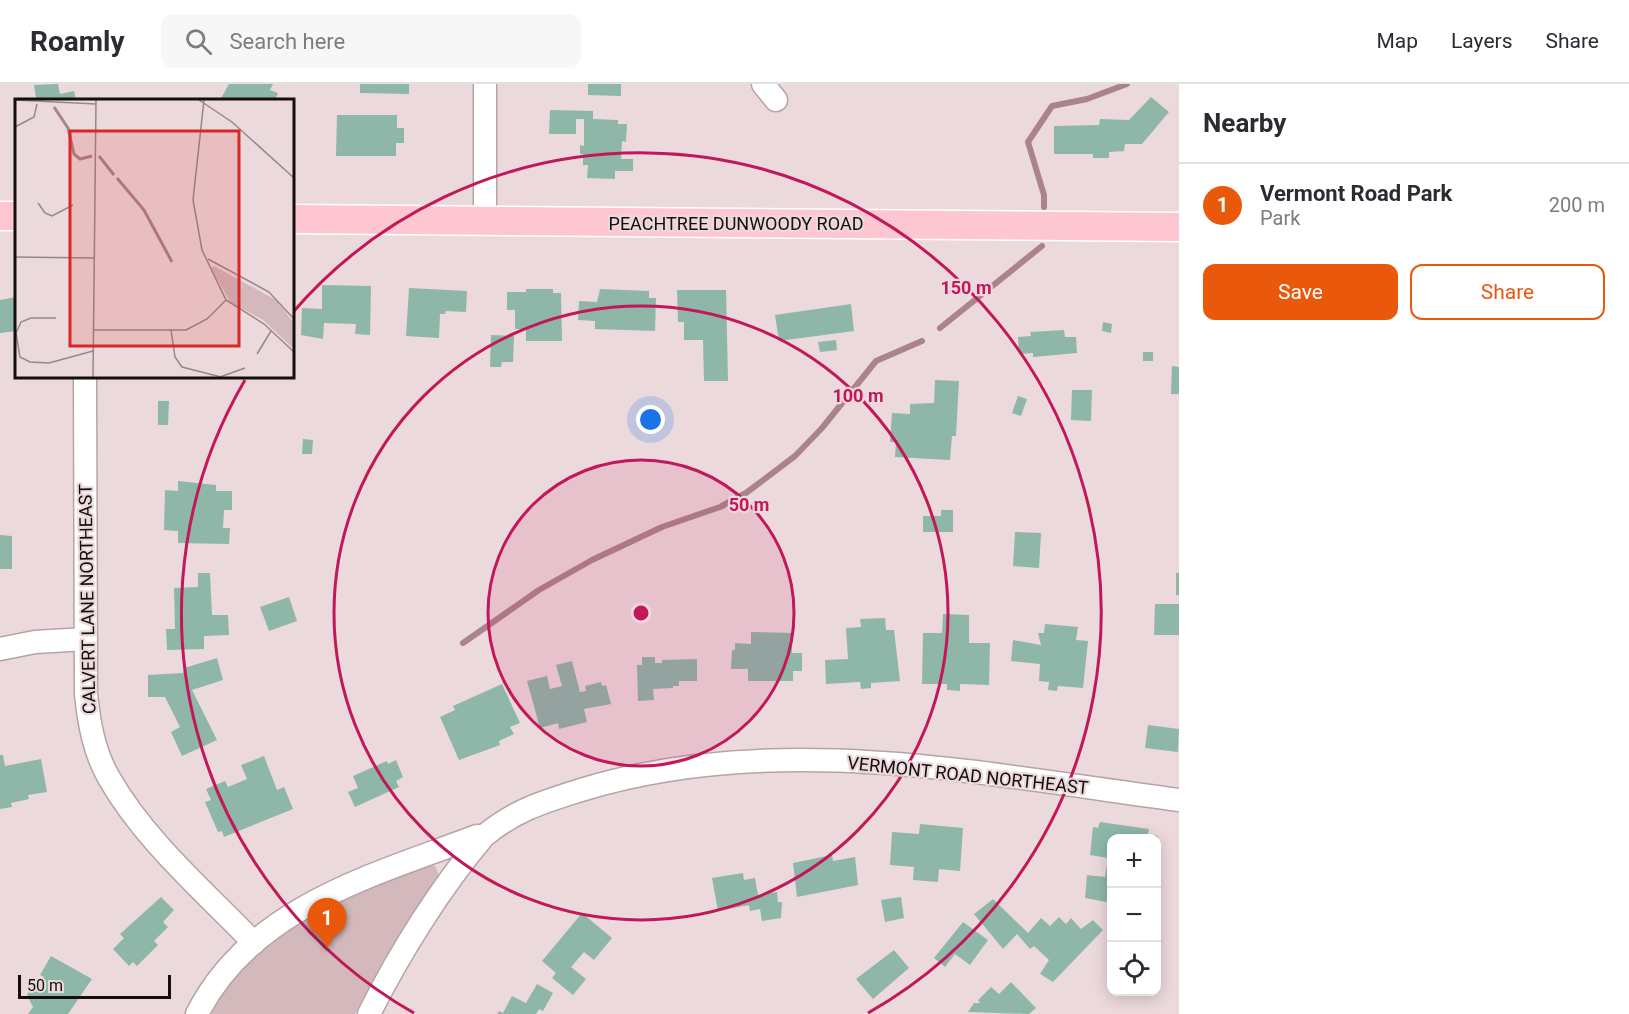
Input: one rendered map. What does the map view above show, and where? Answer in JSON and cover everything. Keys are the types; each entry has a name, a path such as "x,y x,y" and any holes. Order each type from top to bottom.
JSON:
{"main road":[{"name":"PEACHTREE DUNWOODY ROAD","path":"294,219 1179,227"}],"street":[{"path":"485,84 485,220"},
{"name":"CALVERT LANE NORTHEAST","path":"85,378 86,639 89,720 97,751 109,778 150,835 254,943"},
{"path":"0,649 35,642 86,639"},
{"name":"VERMONT ROAD NORTHEAST","path":"369,1014 385,983 456,871 484,836 501,821 526,808 611,781 698,766 768,762 858,761 923,766 1179,800"},
{"name":"VERMONT ROAD NORTHEAST","path":"197,1014 227,971 254,943 291,913 332,890 477,836 484,836"}],"shaded area":[{"path":"427,862 436,867 439,876 381,966 355,1014 208,1014 227,984 250,959 275,938 303,919 333,903"}],"building":[{"path":"58,84 60,94 74,91 76,99 32,99 36,98 34,85"},
{"path":"229,84 273,84 270,90 278,93 275,99 221,99"},
{"path":"360,84 409,84 409,94 360,93"},
{"path":"588,84 621,84 621,96 588,95"},
{"path":"1151,97 1169,112 1142,144 1125,144 1124,151 1109,152 1109,158 1093,158 1093,154 1054,154 1054,126 1099,125 1100,119 1129,120"},
{"path":"550,110 593,111 593,119 618,120 618,124 627,124 626,142 622,141 621,159 633,159 633,171 615,171 615,179 587,178 588,165 583,165 583,154 580,154 580,145 584,146 584,119 576,119 576,134 549,134"},
{"path":"337,115 397,115 397,128 404,128 404,143 396,143 396,156 336,156"},
{"path":"322,285 371,286 370,335 355,334 356,324 324,323 323,339 301,335 302,308 322,309"},
{"path":"409,288 467,291 466,312 446,311 445,314 440,314 439,338 406,336"},
{"path":"526,289 553,289 553,293 561,293 562,341 526,341 526,329 515,329 515,310 507,310 507,292 526,292"},
{"path":"600,289 649,291 649,298 656,298 655,331 595,329 595,321 578,320 579,301 597,302"},
{"path":"677,290 726,290 728,381 704,381 703,340 684,340 684,322 678,322"},
{"path":"15,297 15,331 0,333 0,300"},
{"path":"851,304 854,331 779,341 775,315"},
{"path":"1103,322 1112,324 1111,333 1102,331"},
{"path":"1064,330 1065,337 1076,337 1077,353 1033,357 1033,353 1019,354 1018,337 1031,336 1030,332"},
{"path":"491,335 514,336 513,362 502,362 501,367 490,367"},
{"path":"836,340 837,350 820,352 818,342"},
{"path":"1143,352 1153,352 1153,361 1143,361"},
{"path":"1172,366 1179,367 1179,394 1171,394"},
{"path":"935,380 959,381 956,436 952,436 950,460 895,457 896,442 890,442 892,413 910,414 910,404 934,403"},
{"path":"1072,390 1092,390 1091,421 1071,420"},
{"path":"1018,396 1027,399 1021,416 1012,413"},
{"path":"158,401 169,401 168,425 158,425"},
{"path":"303,439 313,440 312,454 302,454"},
{"path":"178,481 216,485 216,491 232,491 232,510 224,510 223,528 230,528 229,544 178,543 178,531 164,530 165,490 178,491"},
{"path":"941,510 953,510 953,532 923,532 923,516 941,516"},
{"path":"1015,532 1041,533 1039,568 1013,566"},
{"path":"0,535 12,536 12,569 0,569"},
{"path":"198,573 210,573 212,615 228,615 229,635 204,636 204,649 167,650 166,629 175,629 174,588 198,587"},
{"path":"1176,573 1179,573 1179,595 1176,595"},
{"path":"289,597 297,621 269,631 260,607"},
{"path":"1155,604 1179,604 1179,635 1154,635"},
{"path":"943,614 969,615 969,643 990,643 989,685 960,684 960,691 947,690 947,684 922,684 923,633 942,633"},
{"path":"885,618 886,630 894,630 900,681 871,683 871,688 861,689 860,682 826,684 825,660 848,659 846,628 861,627 860,619"},
{"path":"1045,624 1078,627 1076,640 1088,641 1083,688 1058,686 1057,691 1048,690 1049,682 1039,681 1040,664 1011,661 1013,640 1041,645 1038,633 1044,633"},
{"path":"751,632 792,633 792,653 802,653 802,671 793,671 793,681 748,681 748,669 731,669 732,650 735,650 735,643 751,644"},
{"path":"642,657 655,657 655,663 662,663 662,660 697,659 697,681 679,681 679,686 673,686 673,688 653,689 654,700 638,701 637,665 642,665"},
{"path":"217,658 223,680 192,690 217,740 182,756 171,732 180,727 165,697 148,697 148,675 183,673 184,668"},
{"path":"572,661 580,692 586,691 585,686 601,682 602,686 606,685 611,704 584,709 587,722 559,729 558,723 540,728 527,681 547,676 550,689 562,686 556,665"},
{"path":"502,684 520,723 510,727 514,734 499,741 500,745 459,760 440,717 455,710 453,706"},
{"path":"1148,725 1179,729 1178,752 1145,748"},
{"path":"0,755 3,755 5,766 41,759 47,792 28,795 29,799 11,803 12,807 0,809"},
{"path":"264,756 277,790 284,787 293,809 224,837 222,831 218,832 205,802 211,800 206,789 225,781 228,787 247,779 241,765"},
{"path":"396,760 403,777 396,781 399,787 355,807 348,792 358,788 353,776 387,761 388,764"},
{"path":"1100,822 1149,829 1148,834 1107,834 1107,858 1090,855 1093,827 1098,828"},
{"path":"920,824 963,828 960,871 939,869 938,882 913,880 914,867 890,865 892,832 919,834"},
{"path":"832,855 833,861 855,857 858,885 797,897 793,863"},
{"path":"1107,864 1107,902 1085,898 1087,875 1105,877"},
{"path":"743,873 744,880 755,878 758,895 777,892 778,902 782,902 781,918 762,921 760,909 750,911 749,905 718,911 712,878"},
{"path":"161,897 174,910 163,922 168,927 154,941 158,945 137,966 133,962 129,966 113,949 124,938 120,934"},
{"path":"901,897 904,918 885,922 881,900"},
{"path":"993,899 1028,933 1041,918 1050,926 1059,917 1066,924 1071,918 1081,929 1093,920 1103,930 1053,982 1040,974 1049,960 1034,946 1030,949 1017,934 1003,949 974,914"},
{"path":"582,913 612,938 594,960 584,952 571,967 586,979 573,995 552,978 556,973 542,961"},
{"path":"963,922 988,940 970,965 955,954 945,967 934,958"},
{"path":"894,950 909,968 873,999 856,979"},
{"path":"51,956 92,979 68,1014 28,1014 33,1007 27,995 32,986 39,986 44,977 40,975"},
{"path":"1011,982 1036,1008 1029,1014 968,1012 974,1003 980,1003 978,1000 991,987 999,994"},
{"path":"537,984 553,993 543,1011 539,1009 536,1014 497,1014 499,1011 503,1013 512,996 526,1003"}],"waterway":[{"path":"1044,207 1044,195 1028,142 1052,106 1087,99 1127,84"},
{"path":"940,328 1042,246"},
{"path":"463,643 539,590 592,560 662,527 720,507 746,493 795,456 822,428 876,361 922,341"}],"place":[{"name":"Vermont Road Park","path":"327,948"}]}
